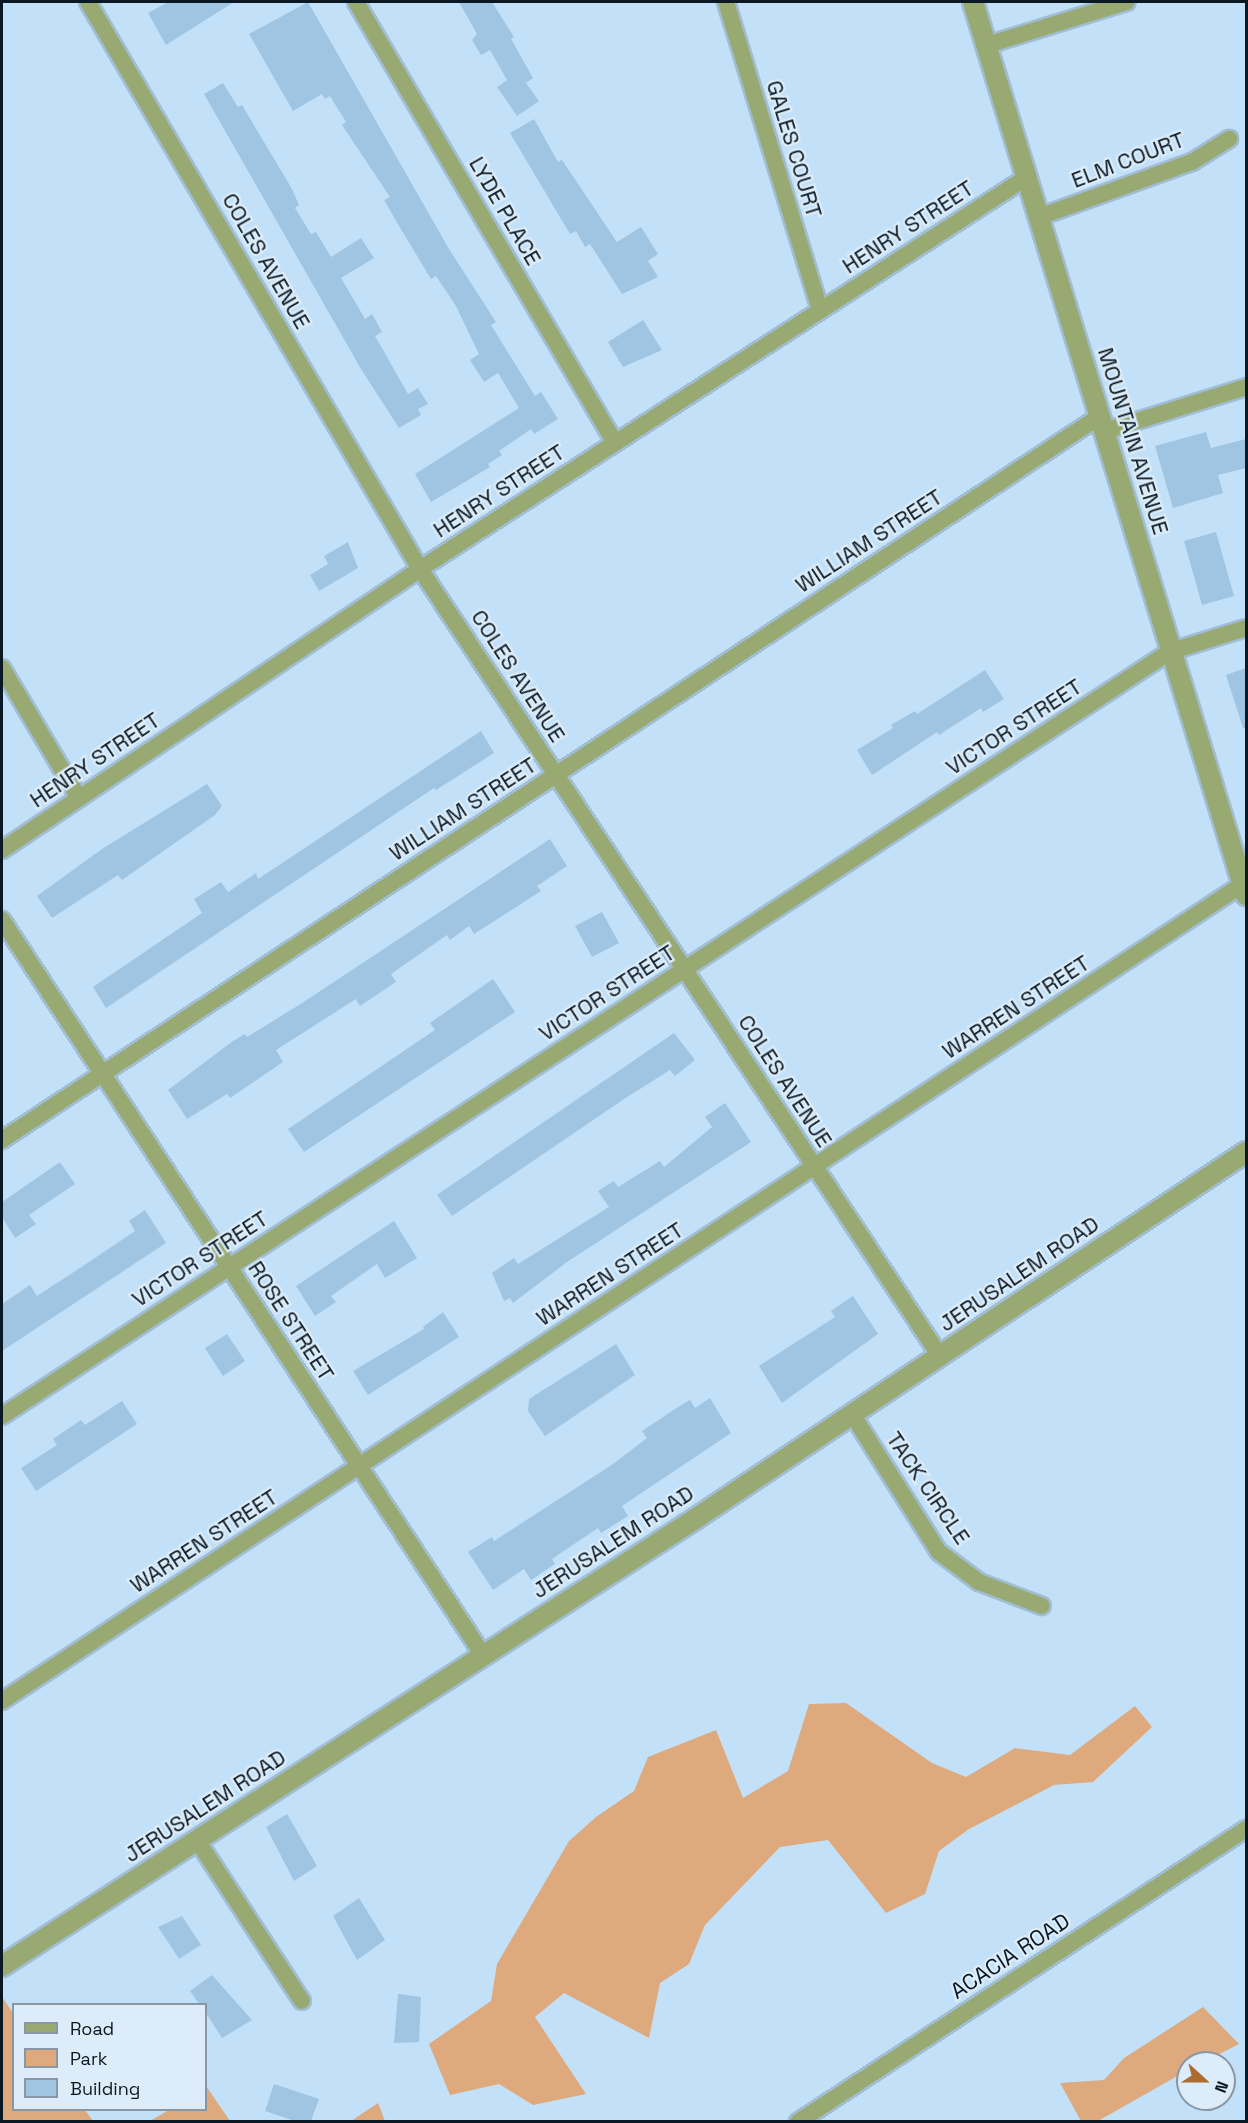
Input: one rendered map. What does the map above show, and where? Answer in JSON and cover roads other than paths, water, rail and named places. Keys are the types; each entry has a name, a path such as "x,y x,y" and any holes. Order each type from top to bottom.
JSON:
{"street":[{"name":"LYDE PLACE","path":"356,2 615,443"},
{"name":"GALES COURT","path":"726,2 820,310"},
{"name":"MOUNTAIN AVENUE","path":"974,2 1245,890"},
{"path":"987,45 1127,2"},
{"name":"COLES AVENUE","path":"91,3 420,568 940,1356"},
{"name":"ELM COURT","path":"1039,217 1192,162 1229,139"},
{"name":"HENRY STREET","path":"2,850 420,568 1027,177"},
{"name":"WILLIAM STREET","path":"2,1140 556,774 1102,424 1246,387"},
{"name":"VICTOR STREET","path":"2,1416 1172,651 1246,628"},
{"path":"2,668 79,798"},
{"name":"WARREN STREET","path":"2,1701 814,1166 1245,890"},
{"name":"ROSE STREET","path":"2,920 483,1655"},
{"name":"JERUSALEM ROAD","path":"2,1966 852,1414 1246,1152"},
{"name":"TACK CIRCLE","path":"852,1414 939,1551 979,1582 1042,1606"},
{"name":"ACACIA ROAD","path":"798,2121 1246,1829"},
{"path":"197,1840 302,2001"}]}
